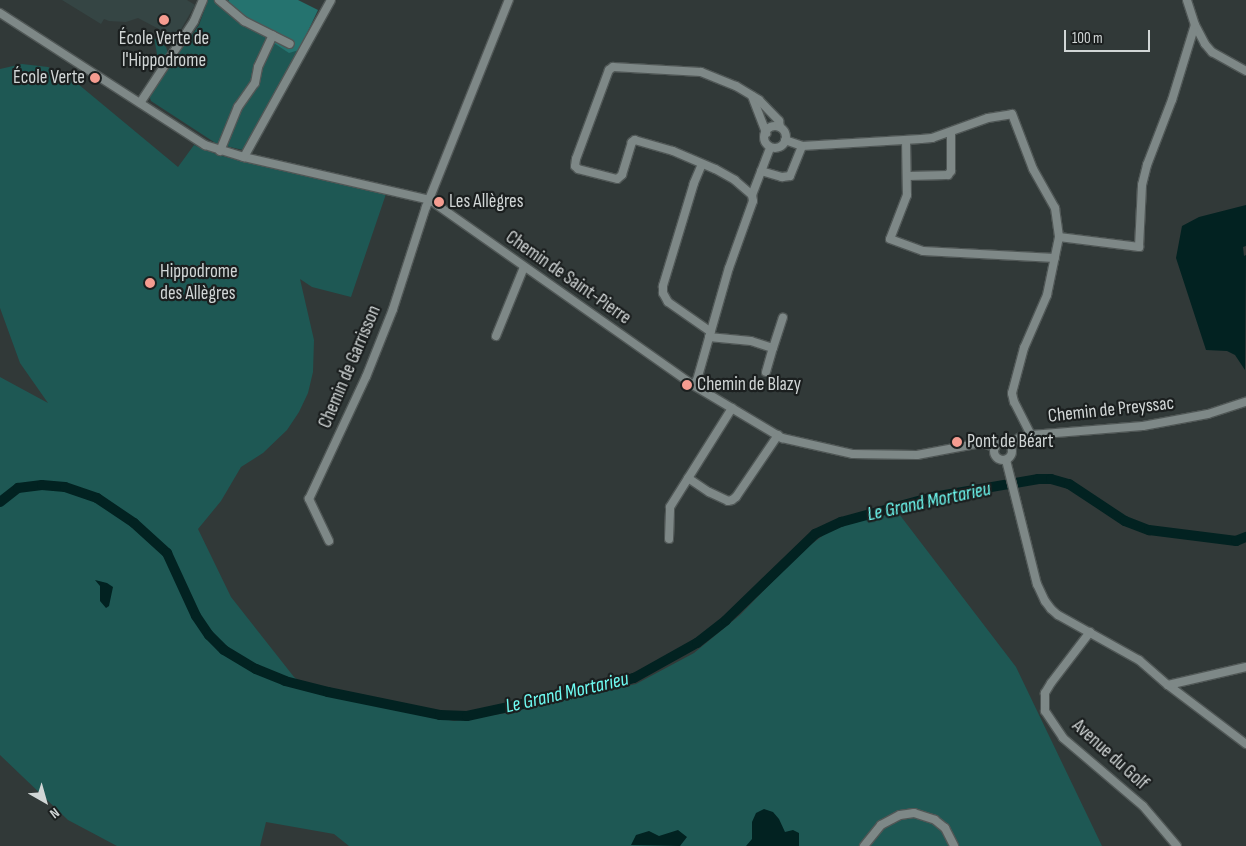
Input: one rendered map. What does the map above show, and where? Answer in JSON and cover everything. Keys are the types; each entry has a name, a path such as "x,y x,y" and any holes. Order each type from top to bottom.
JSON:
{"street":[{"path":"140,103 194,21 203,0"},
{"path":"219,0 244,21 290,44"},
{"path":"244,158 331,0"},
{"name":"Chemin de Garrisson","path":"329,542 309,499 366,377 393,309 430,200 509,0"},
{"path":"1187,0 1195,25 1205,44 1212,52 1246,71"},
{"name":"Chemin de Saint-Pierre","path":"0,13 205,145 244,158 430,200 693,385 778,435 853,454 917,455 981,443 995,447"},
{"path":"1059,237 1139,246 1142,185 1146,165 1172,100 1195,25"},
{"path":"220,151 238,106 255,83 258,67 272,35"},
{"path":"752,198 736,180 673,150 635,140 632,142 622,175 617,179 575,166 608,70 613,67 694,70 736,86 769,110 779,122 785,140 802,146 932,138 988,118 1012,114 1033,169 1056,208 1059,237 1047,295 1024,348 1012,392 1014,402 1031,435"},
{"path":"752,96 770,148"},
{"path":"766,133 770,127 780,127"},
{"path":"908,176 948,174 951,171 951,132"},
{"path":"770,148 780,148 785,140"},
{"path":"906,140 907,196 890,239 923,251 1054,258"},
{"path":"761,171 782,177 790,176 802,146"},
{"path":"693,385 697,380 752,198 770,148"},
{"path":"702,164 694,183 663,286 663,293 668,302 710,334 751,341 773,348"},
{"path":"496,336 524,267"},
{"path":"766,372 784,318"},
{"name":"Chemin de Preyssac","path":"1011,445 1019,438 1031,435 1143,426 1208,414 1246,402"},
{"path":"669,539 670,507 732,408"},
{"path":"688,478 709,492 728,501 732,500 736,497 778,435"},
{"path":"1004,442 1011,445 1012,454 1006,460 998,458 994,453 995,447 1004,442"},
{"path":"1006,460 1037,584 1045,601 1058,615 1139,660 1168,685 1246,744"},
{"name":"Avenue du Golf","path":"1090,632 1051,683 1046,693 1045,711 1063,738 1143,806 1177,846"},
{"path":"1168,685 1246,667"},
{"path":"864,846 881,825 900,815 914,813 936,820 945,828 954,846"}],"shaded area":[{"name":"École Verte de l'Hippodrome","path":"62,0 187,0 195,5 176,38 138,18 126,22 104,19 101,24"},
{"path":"208,0 229,0 225,11 299,50 243,150 217,144 151,101 149,95 199,25"},
{"path":"229,0 298,0 318,10 299,50 289,53 225,11"},
{"path":"154,38 166,47 168,53 159,65"},
{"path":"22,64 48,67 72,79 178,167 194,145 218,155 242,161 387,191 351,297 312,287 300,279 314,340 313,372 308,393 299,412 287,430 263,453 241,467 221,501 198,529 231,597 294,677 315,693 454,721 507,713 636,684 694,653 740,615 801,552 833,528 896,510 1016,667 1102,846 349,846 334,834 266,822 260,846 117,846 68,820 0,755 0,377 48,403 20,363 0,308 0,69"},
{"path":"1246,205 1246,246 1243,247 1244,256 1246,255 1245,370 1235,355 1227,351 1206,350 1176,258 1182,226 1199,217"},
{"path":"95,580 107,583 113,587 109,606 106,608 100,601 100,586"},
{"path":"764,809 773,812 779,819 785,832 793,830 799,833 799,846 746,846 752,839 752,822 756,813"},
{"path":"678,830 687,837 680,846 631,845 636,835 649,831 659,836"}],"waterway":[{"name":"Le Grand Mortarieu","path":"0,502 18,488 42,485 65,487 97,498 134,523 167,553 196,616 209,635 224,650 256,669 285,681 328,692 440,715 467,716 615,684 634,678 697,643 726,620 815,534 841,522 933,497 1038,479 1051,479 1069,484 1125,521 1149,530 1236,541 1246,537"}],"place":[{"name":"École Verte de l'Hippodrome","path":"164,20"},
{"name":"École Verte","path":"95,78"},
{"name":"Les Allègres","path":"439,202"},
{"name":"Hippodrome des Allègres","path":"150,283"},
{"name":"Chemin de Blazy","path":"687,385"},
{"name":"Pont de Béart","path":"957,442"}]}
